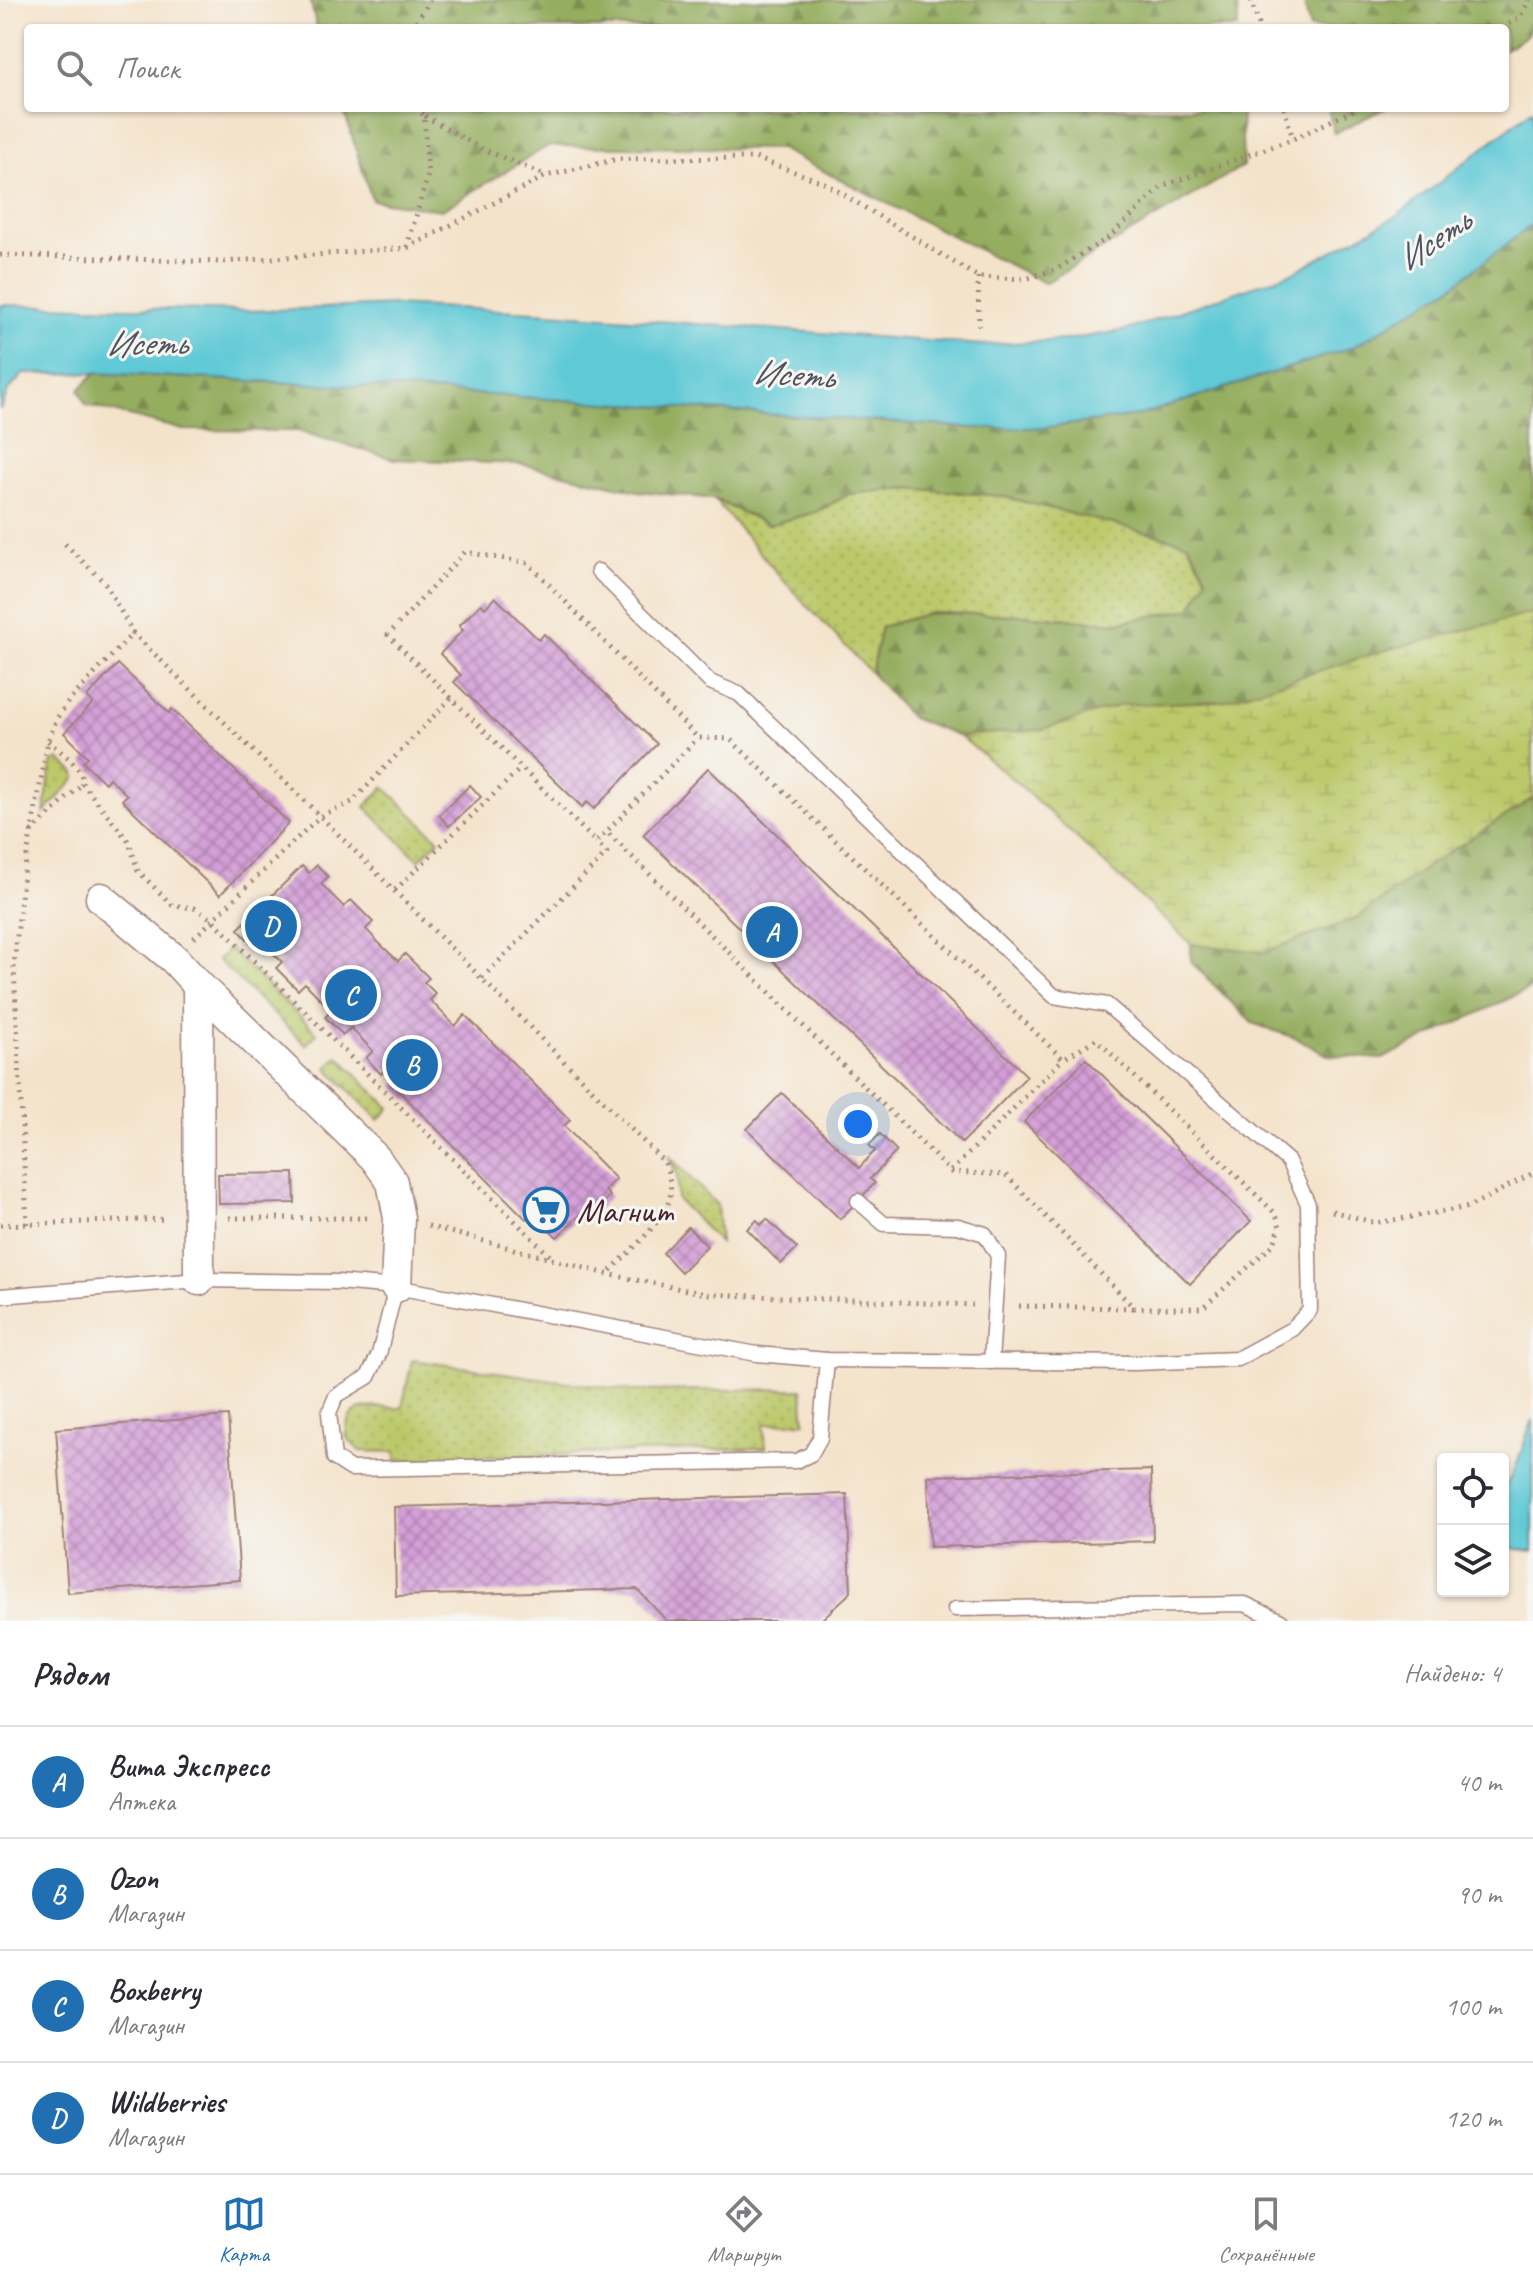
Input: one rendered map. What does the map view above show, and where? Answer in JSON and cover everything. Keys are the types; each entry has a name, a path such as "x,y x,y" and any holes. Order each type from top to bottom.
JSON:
{"street":[{"path":"101,898 174,959 375,1158 392,1182 399,1218 396,1287"},
{"path":"198,985 199,1280"}],"lane":[{"path":"0,1296 199,1280 337,1282 396,1287 757,1354 827,1360 991,1362 1135,1363 1237,1359 1292,1329 1310,1310 1308,1204 1288,1161 1107,1005 1054,996 739,694 710,682 598,571"},
{"path":"858,1201 884,1224 958,1226 985,1234 998,1256 991,1362"},
{"path":"396,1287 379,1354 368,1377 336,1396 329,1413 334,1458 351,1469 796,1461 811,1454 820,1438 827,1360"},
{"path":"955,1609 1004,1615 1245,1604 1281,1621"}],"path":[{"path":"415,24 430,0"},
{"path":"1251,0 1259,24"},
{"path":"1509,24 1519,18 1530,0"},
{"path":"421,112 482,149 546,176"},
{"path":"1285,112 1293,139"},
{"path":"0,255 221,262 407,248 546,176 618,159 755,158 823,182 978,277 1025,279 1055,270 1108,238 1163,186 1293,139 1350,112"},
{"path":"407,248 428,175 424,115"},
{"path":"978,277 979,326"},
{"path":"65,544 105,583 133,633 395,890 665,1163 671,1183 669,1202 660,1218 607,1274"},
{"path":"482,978 607,853 388,635 465,552 528,563 698,738 730,739 1063,1059"},
{"path":"27,1224 14,966 31,833 48,741 57,718 133,633"},
{"path":"174,959 320,816 352,802 451,698"},
{"path":"596,842 698,738"},
{"path":"31,833 82,783 79,769 48,741"},
{"path":"395,890 521,768"},
{"path":"82,783 129,842 138,871 172,905 194,908 212,919 554,1260"},
{"path":"607,832 951,1172 1006,1175 1134,1308"},
{"path":"0,1225 199,1218 399,1218 607,1274 706,1294 994,1306 1134,1308 1202,1308 1274,1244 1280,1227 1276,1214 1096,1039 1063,1059 951,1172"},
{"path":"1308,1204 1376,1223 1469,1207 1533,1173"}],"green space":[{"path":"310,0 1237,0 1238,24 316,24"},
{"path":"1303,0 1533,0 1530,31 1509,47 1509,24 1309,24"},
{"path":"344,112 1241,112 1243,166 1045,283 780,149 548,146 442,210 372,200"},
{"path":"1329,112 1378,112 1334,133"},
{"path":"1533,224 1533,613 1383,651 1223,701 1121,705 1041,730 960,736 911,718 871,673 881,627 930,613 1023,615 1115,623 1191,609 1207,578 1188,543 1001,496 908,488 849,494 816,512 769,525 715,499 638,491 521,464 394,459 298,431 183,430 86,405 79,390 95,373 374,387 975,428 1041,428 1137,416 1353,347 1451,287"},
{"path":"908,488 1001,496 1187,542 1207,578 1191,609 1115,623 1023,615 930,613 881,627 871,673 783,580 715,500 769,525 816,512 849,494"},
{"path":"1533,613 1533,798 1432,863 1355,919 1264,952 1191,944 1022,787 960,736 1041,730 1121,705 1223,701 1383,651"},
{"path":"59,759 75,773 76,778 44,813 52,763"},
{"path":"384,787 439,840 419,860 365,807"},
{"path":"1533,798 1533,987 1382,1059 1327,1055 1298,1039 1252,1023 1191,962 1191,944 1264,952 1355,919 1432,863"},
{"path":"229,948 317,1033 306,1045 218,960"},
{"path":"338,1056 390,1108 379,1120 327,1068"},
{"path":"668,1155 717,1205 720,1243 677,1199 677,1175"},
{"path":"412,1360 632,1391 802,1389 805,1422 764,1424 766,1448 396,1460 396,1452 360,1451 347,1438 350,1417 372,1407 402,1408"}],"water":[{"name":"Исеть","path":"1533,109 1533,224 1451,287 1353,347 1137,416 1041,428 975,428 374,387 95,373 23,374 8,391 0,410 0,305 250,311 394,305 535,312 983,345 1066,340 1127,330 1294,272 1397,216"},
{"path":"1533,1420 1533,1551 1509,1548 1509,1480"}],"building":[{"path":"495,597 539,640 544,634 657,744 594,809 587,802 582,807 454,682 461,675 440,654 463,630 459,626 481,604 485,608"},
{"path":"118,664 169,713 172,709 289,823 220,895 122,800 127,795 109,778 105,783 83,762 88,757 64,733 93,703 87,697"},
{"path":"708,768 1027,1076 962,1143 643,835"},
{"path":"470,785 481,797 449,826 439,815"},
{"path":"317,865 328,877 321,884 344,907 351,900 373,922 366,929 378,942 398,961 405,954 429,978 424,982 436,994 430,1000 455,1026 465,1015 570,1120 564,1126 616,1179 605,1190 610,1196 592,1215 586,1209 557,1237 533,1213 526,1219 394,1086 399,1081 386,1068 381,1074 366,1058 373,1051 351,1028 343,1035 325,1017 332,1011 305,983 298,990 276,968 282,962 256,936 250,942 238,929 302,866 309,873"},
{"path":"1086,1059 1251,1221 1190,1284 1024,1122"},
{"path":"782,1093 859,1168 875,1151 869,1145 880,1134 897,1151 870,1179 875,1183 840,1219 747,1129"},
{"path":"294,1173 295,1203 219,1204 218,1174"},
{"path":"767,1219 797,1248 781,1264 747,1229 757,1220 761,1225"},
{"path":"688,1227 707,1246 681,1272 663,1253"},
{"path":"228,1416 240,1580 68,1593 56,1429"},
{"path":"1151,1470 1153,1541 930,1547 928,1476"},
{"path":"847,1494 851,1592 820,1621 667,1621 637,1589 396,1596 394,1507"}],"place":[{"name":"Wildberries","path":"271,926"},
{"name":"Вита Экспресс","path":"772,932"},
{"name":"Boxberry","path":"351,995"},
{"name":"Ozon","path":"412,1065"},
{"name":"Магнит","path":"546,1210"}]}
